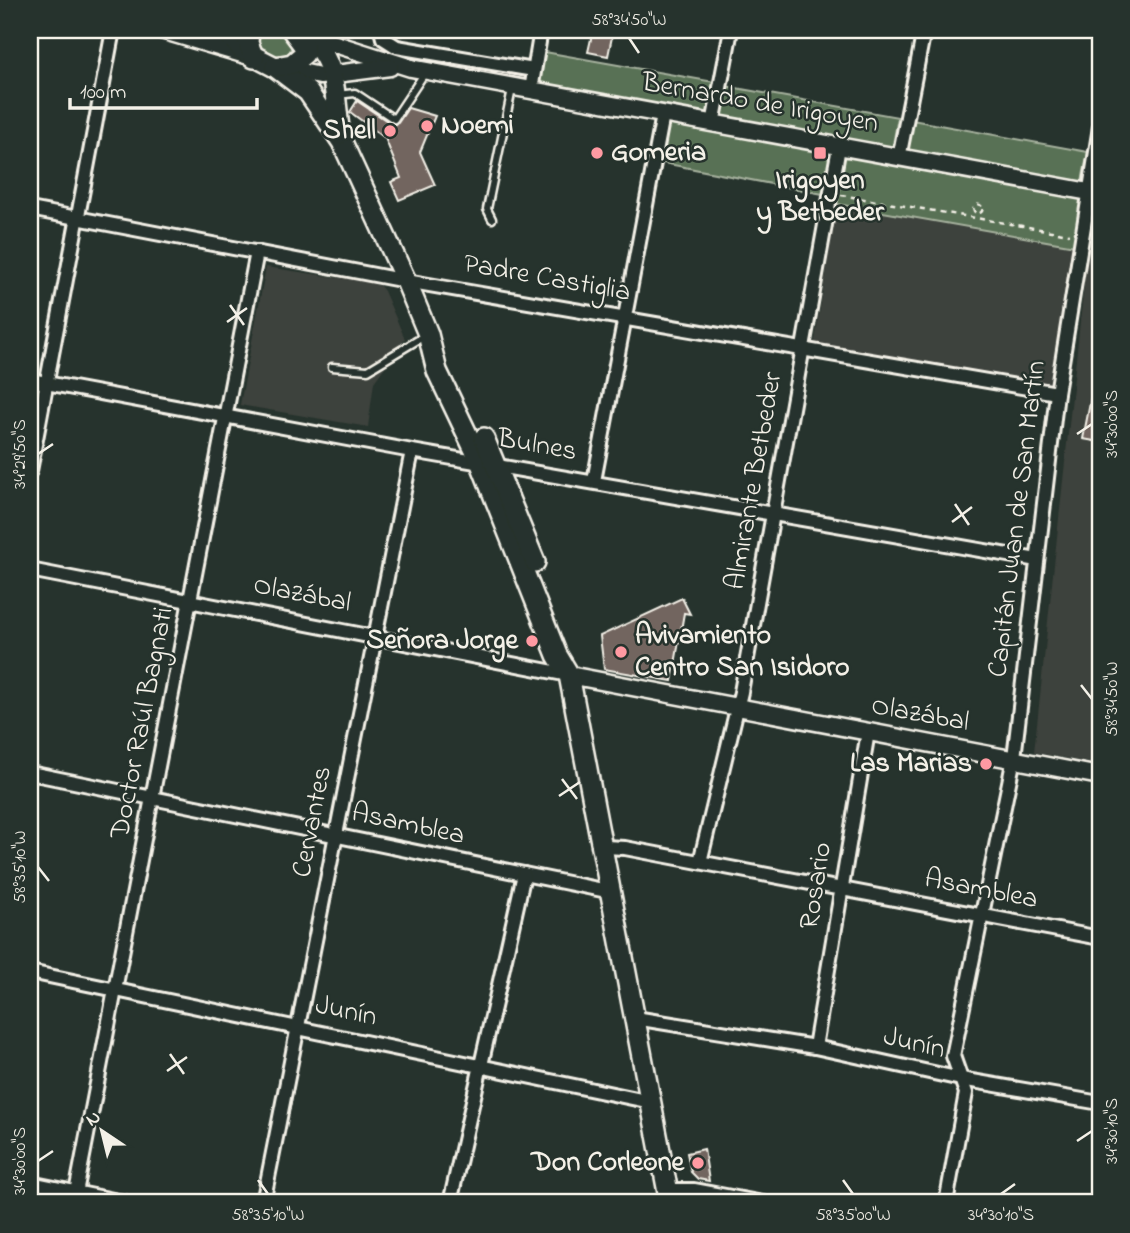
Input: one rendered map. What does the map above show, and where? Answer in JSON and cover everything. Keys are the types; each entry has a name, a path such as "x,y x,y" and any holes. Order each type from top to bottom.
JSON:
{"main road":[{"path":"225,30 233,42 254,58"},
{"path":"249,30 248,43 254,58"},
{"path":"275,67 292,64 304,54 304,46 298,32"},
{"path":"298,32 328,59 335,85 342,142"},
{"name":"Bernardo de Irigoyen","path":"254,58 275,67"},
{"path":"275,67 308,92 342,142 428,334 437,371 489,463 558,655 569,675 604,846 669,1196"}],"street":[{"path":"30,471 113,30"},
{"name":"Bernardo de Irigoyen","path":"161,30 254,58"},
{"path":"381,30 383,38 397,47 534,70"},
{"path":"531,90 541,30"},
{"path":"713,124 732,30"},
{"path":"899,158 924,30"},
{"name":"Bernardo de Irigoyen","path":"298,32 418,69 1094,193"},
{"name":"Bernardo de Irigoyen","path":"275,67 335,85 372,67 418,69"},
{"path":"594,481 663,115"},
{"name":"Capitán Juan de San Martín","path":"946,1203 965,1093 953,1056 1014,758 1057,393 1081,236 1094,193 1100,127"},
{"name":"Almirante Betbeder","path":"700,862 737,707 839,147"},
{"name":"Padre Castiglia","path":"30,209 406,281 1057,393"},
{"name":"Doctor Raúl Bagnati","path":"75,1198 257,252"},
{"name":"Bulnes","path":"30,380 412,451 774,512 1037,560"},
{"name":"Cervantes","path":"263,1203 412,451"},
{"name":"Olazábal","path":"30,570 1100,775"},
{"name":"Rosario","path":"815,1047 868,732"},
{"name":"Asamblea","path":"30,773 611,892"},
{"name":"Asamblea","path":"604,846 842,888 1100,938"},
{"path":"450,1203 524,874"},
{"name":"Junín","path":"30,972 651,1102"},
{"name":"Junín","path":"635,1018 815,1047 961,1079 1100,1104"},
{"path":"30,1182 75,1198 128,1203"},
{"path":"669,1196 694,1190 763,1203"},
{"path":"1098,1203 1100,1194"}],"lane":[{"path":"335,85 355,93 394,119 418,69"},
{"path":"492,219 487,209 513,87"},
{"path":"332,367 368,370 428,334"}],"path":[{"path":"831,193 1100,239"}],"shaded area":[{"path":"837,204 1075,246 1049,385 814,345"},
{"path":"1088,247 1100,249 1100,765 1034,752"},
{"path":"266,267 368,282 380,286 384,291 405,339 374,382 368,427 240,405"}],"green space":[{"path":"258,30 283,33 292,44 288,58 280,59 257,49"},
{"path":"545,52 714,82 708,116 539,86"},
{"path":"725,86 898,117 892,150 719,120"},
{"path":"912,120 1088,152 1081,186 906,153"},
{"path":"666,122 831,154 823,194 658,162"},
{"path":"844,153 1084,195 1075,246 837,204"}],"building":[{"path":"593,30 613,32 608,56 588,52"},
{"path":"357,101 393,125 398,123 408,108 435,116 420,152 435,185 399,200 391,182 401,178 385,138 350,112"},
{"path":"1095,377 1100,378 1100,442 1083,439"},
{"path":"682,598 690,614 684,613 672,681 604,669 600,636"},
{"name":"Don Corleone","path":"704,1149 709,1181 698,1179 691,1172 687,1153"}],"place":[{"name":"Noemi","path":"427,126"},
{"name":"Shell","path":"390,131"},
{"name":"Gomeria","path":"597,153"},
{"name":"Irigoyen y Betbeder","path":"820,153"},
{"name":"Señora Jorge","path":"532,641"},
{"name":"Avivamiento Centro San Isidoro","path":"621,652"},
{"name":"Las Marias","path":"986,764"},
{"name":"Don Corleone","path":"698,1163"}]}
